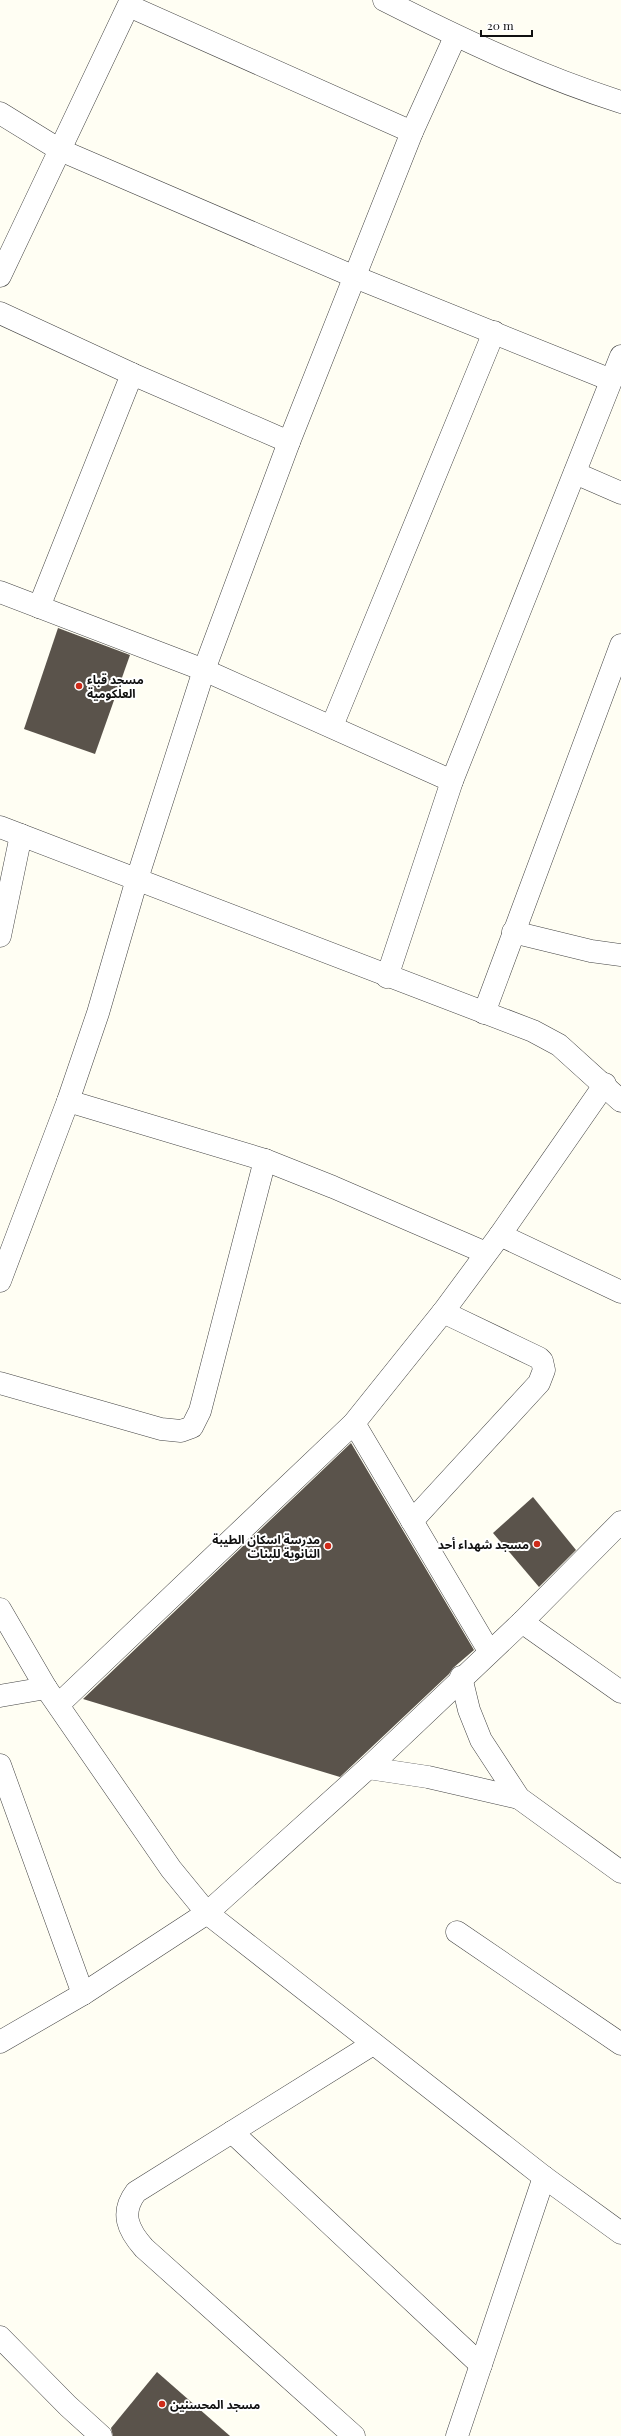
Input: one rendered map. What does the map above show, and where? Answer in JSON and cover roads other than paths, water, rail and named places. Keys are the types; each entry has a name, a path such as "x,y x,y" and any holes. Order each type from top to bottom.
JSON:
{"street":[{"path":"390,1 455,37 581,90 621,102"},
{"path":"0,276 130,3 412,132"},
{"path":"0,1281 68,1101 98,1013 137,879 204,670 289,442 412,132 455,37"},
{"path":"0,113 60,150 355,276 611,380"},
{"path":"0,313 132,374 289,442"},
{"path":"332,726 494,332"},
{"path":"386,977 452,781 621,356"},
{"path":"39,607 132,374"},
{"path":"575,473 621,493"},
{"path":"0,592 204,670 452,781"},
{"path":"484,1013 621,645"},
{"path":"0,827 386,977 533,1032 559,1045 605,1084 621,1101"},
{"path":"0,936 21,836"},
{"path":"513,932 590,951 621,955"},
{"path":"0,1696 52,1696 354,1423 443,1312 500,1235 605,1084"},
{"path":"68,1101 265,1160 341,1190 486,1253"},
{"path":"0,1383 161,1429 182,1432 192,1427 200,1411 265,1160"},
{"path":"500,1235 621,1292"},
{"path":"412,1521 539,1383 544,1370 542,1361 539,1358 443,1312"},
{"path":"354,1423 489,1651"},
{"path":"0,2042 83,1994 207,1913 368,1768 461,1677 522,1622 621,1522"},
{"path":"0,1609 52,1696 171,1869 207,1913 544,2177 621,2233"},
{"path":"522,1622 621,1692"},
{"path":"461,1677 469,1710 481,1740 518,1798 621,1872"},
{"path":"0,1765 83,1994"},
{"path":"368,1768 428,1777 518,1798"},
{"path":"457,1932 621,2044"},
{"path":"354,2436 144,2248 133,2235 128,2225 126,2215 127,2206 136,2192 373,2044"},
{"path":"232,2132 481,2364"},
{"path":"458,2436 544,2177"},
{"path":"0,2337 68,2406 102,2436"}],"place":[{"name":"مسجد قباء العلكومية","path":"79,686"},
{"name":"مسجد شهداء أحد","path":"537,1544"},
{"name":"مدرسة اسكان الطيبة الثانوية للبنات","path":"328,1546"},
{"name":"مسجد المحسنين","path":"162,2404"}]}
